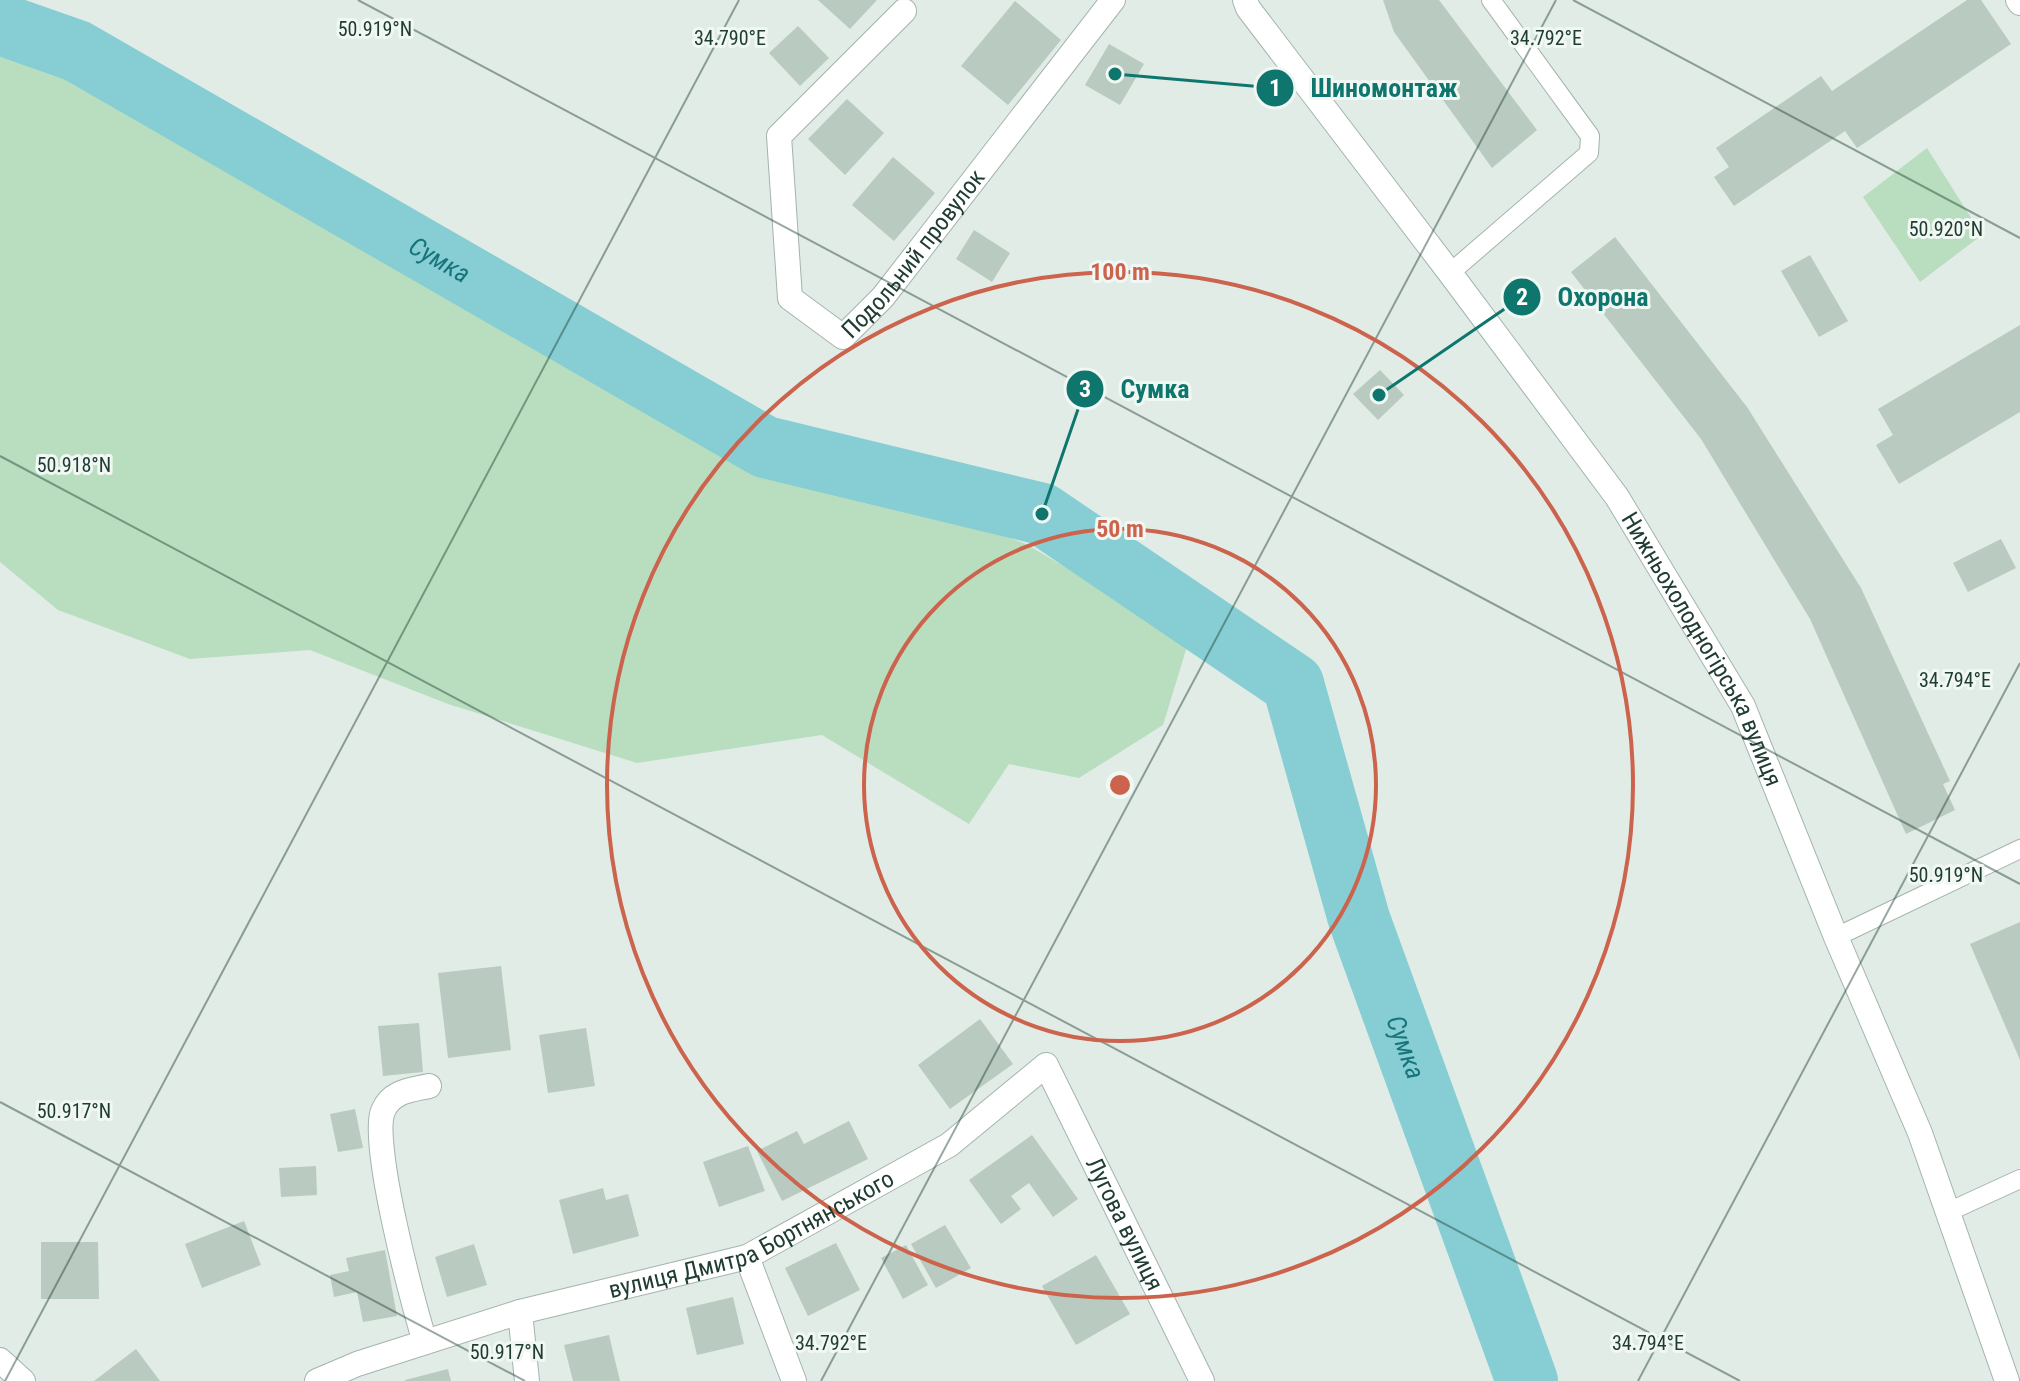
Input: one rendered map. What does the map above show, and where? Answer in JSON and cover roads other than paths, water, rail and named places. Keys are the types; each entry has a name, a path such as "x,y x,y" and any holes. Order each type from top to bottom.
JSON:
{"street":[{"name":"Подольний провулок","path":"904,11 779,136 790,298 843,337 883,297 1113,0"},
{"name":"Нижньохолодногірська вулиця","path":"1245,0 1617,497 1743,706 1836,937 1920,1133 2007,1381"},
{"name":"вулиця Дмитра Бортнянського","path":"317,1381 357,1364 520,1312 747,1257 949,1145 1046,1065"},
{"name":"Лугова вулиця","path":"1046,1065 1202,1381"},
{"path":"425,1342 408,1282 380,1154 382,1111 399,1092 429,1086"},
{"path":"747,1257 794,1381"},
{"path":"520,1312 527,1381"},
{"path":"0,1360 23,1381"}],"lane":[{"path":"1450,273 1589,153 1590,136 1491,0"},
{"path":"1836,937 2020,849"},
{"path":"1948,1212 2020,1179"}],"waterway":[{"name":"Сумка","path":"0,24 77,51 765,447 1042,514 1293,684 1359,919 1527,1381"}],"place":[{"name":"Шиномонтаж","path":"1115,74"},
{"name":"Охорона","path":"1379,395"},
{"name":"Сумка","path":"1042,514"}]}
